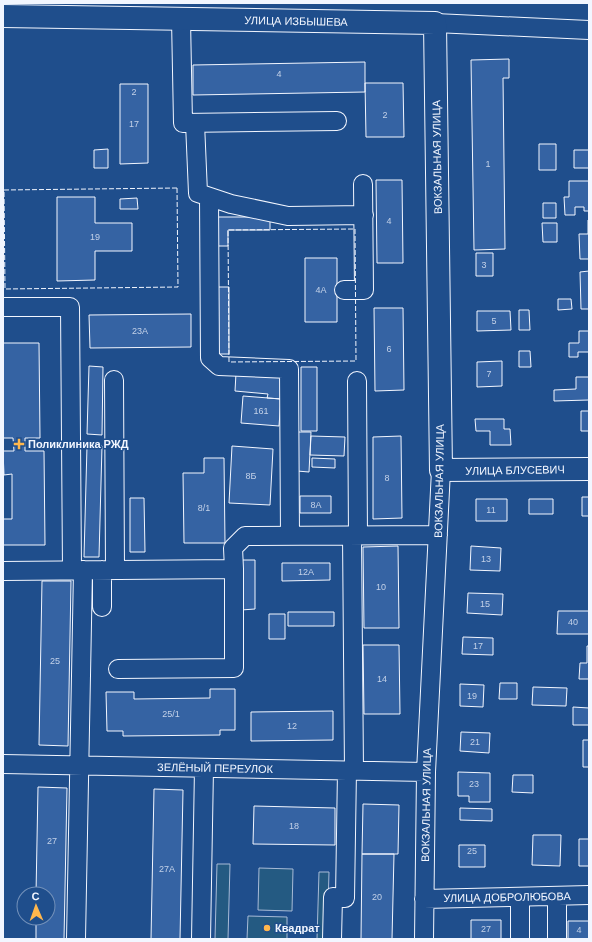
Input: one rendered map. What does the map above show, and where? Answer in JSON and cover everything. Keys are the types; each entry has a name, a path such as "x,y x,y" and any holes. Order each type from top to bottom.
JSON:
{"main road":[{"name":"УЛИЦА ИЗБЫШЕВА","path":"3,16 435,24"},
{"name":"ВОКЗАЛЬНАЯ УЛИЦА","path":"435,24 441,470"},
{"name":"УЛИЦА БЛУСЕВИЧ","path":"441,470 589,469"}],"street":[{"path":"181,19 183,124 337,121"},
{"name":"УЛИЦА ИЗБЫШЕВА","path":"435,24 589,30"},
{"path":"195,123 198,193 209,198 237,206 288,216 364,216"},
{"path":"344,290 364,290 363,184"},
{"path":"209,198 210,358 219,366 289,369 290,536"},
{"path":"3,307 70,307 78,570 80,766 76,939"},
{"path":"102,607 108,570 114,380"},
{"path":"332,939 333,898 345,898 351,770 356,381"},
{"name":"ВОКЗАЛЬНАЯ УЛИЦА","path":"424,939 426,772 441,470"},
{"path":"118,669 234,668 233,548 245,536 438,535"},
{"path":"3,571 234,569"},
{"name":"ЗЕЛЁНЫЙ ПЕРЕУЛОК","path":"3,764 426,772"},
{"path":"201,939 204,768"},
{"name":"УЛИЦА ДОБРОЛЮБОВА","path":"424,898 589,895"},
{"path":"557,896 557,939"},
{"path":"520,897 520,939"}],"shaded area":[{"path":"217,864 230,864 228,939 215,939"},
{"path":"259,868 293,869 292,911 258,910"},
{"path":"319,872 329,872 327,939 317,939"},
{"name":"Квадрат","path":"248,916 287,917 287,939 247,939"}],"building":[{"path":"509,59 509,78 503,78 505,249 474,250 471,60"},
{"path":"365,62 365,92 193,95 193,65"},
{"path":"365,83 403,83 404,137 366,137"},
{"path":"120,84 148,84 148,163 120,164"},
{"path":"539,144 556,144 556,170 539,170"},
{"path":"108,149 108,168 94,168 94,150"},
{"path":"574,150 589,150 589,168 574,168"},
{"path":"376,180 402,180 403,263 377,263"},
{"path":"569,181 589,181 589,211 584,211 584,207 575,207 575,215 565,215 564,197 569,197"},
{"path":"57,197 95,197 95,223 132,223 132,251 95,251 95,280 57,281"},
{"path":"137,198 138,209 120,209 120,199"},
{"path":"543,203 556,203 556,218 543,218"},
{"path":"217,217 270,217 270,230 228,230 228,246 217,246"},
{"path":"588,220 589,259 580,259 579,234 588,234"},
{"path":"542,223 557,223 557,242 543,242"},
{"path":"476,253 493,253 493,276 476,276"},
{"path":"305,258 337,258 337,322 305,322"},
{"path":"589,271 589,309 581,309 580,272"},
{"path":"216,287 229,287 229,354 216,354"},
{"path":"558,299 571,299 572,309 558,310"},
{"path":"374,308 403,308 404,390 375,391"},
{"path":"519,310 529,310 530,330 519,330"},
{"path":"477,311 510,311 511,330 477,331"},
{"path":"191,314 191,347 90,348 89,315"},
{"path":"579,331 589,331 589,352 578,352 578,357 569,357 569,343 579,343"},
{"name":"Поликлиника РЖД","path":"3,343 39,343 40,438 25,438 25,451 44,451 45,545 3,545 3,519 12,519 12,474 4,475 3,451 14,451 13,438 3,438"},
{"path":"519,351 530,351 531,367 519,367"},
{"path":"502,361 502,386 477,387 477,362"},
{"path":"89,366 103,367 102,435 87,434"},
{"path":"301,367 317,367 317,431 301,431"},
{"path":"236,373 283,376 281,399 267,398 268,394 235,391"},
{"path":"576,377 589,377 589,400 554,401 554,390 576,389"},
{"path":"243,396 281,399 279,426 241,423"},
{"path":"581,411 589,411 589,431 581,431"},
{"path":"475,419 504,419 504,429 510,429 511,445 490,445 490,431 476,431"},
{"path":"298,432 311,432 309,472 297,471"},
{"path":"311,436 345,437 344,456 310,455"},
{"path":"401,436 402,518 373,519 373,437"},
{"path":"87,446 102,446 99,557 84,557"},
{"path":"232,446 273,449 270,505 229,503"},
{"path":"204,458 224,458 225,543 184,543 183,473 204,473"},
{"path":"312,458 335,459 335,468 312,467"},
{"path":"300,496 331,496 331,513 300,513"},
{"path":"582,497 589,497 589,516 582,516"},
{"path":"130,498 144,498 145,552 130,552"},
{"path":"476,499 507,499 507,521 476,521"},
{"path":"529,499 553,499 553,514 529,514"},
{"path":"398,546 399,628 364,628 363,547"},
{"path":"471,546 501,548 500,571 470,570"},
{"path":"240,560 255,560 255,609 241,610"},
{"path":"282,563 330,563 330,580 282,581"},
{"path":"42,581 71,581 68,746 39,745"},
{"path":"468,593 503,594 502,615 467,613"},
{"path":"558,611 589,611 589,634 557,634"},
{"path":"288,612 334,612 334,626 288,626"},
{"path":"269,614 285,614 285,639 269,639"},
{"path":"463,637 493,638 493,655 462,654"},
{"path":"363,645 399,645 400,714 364,714"},
{"path":"587,646 589,646 589,679 579,679 580,663 587,663"},
{"path":"500,683 517,683 517,699 499,699"},
{"path":"460,684 484,685 483,707 460,706"},
{"path":"533,687 567,688 566,706 532,705"},
{"path":"210,689 235,689 235,730 220,730 220,735 123,736 123,731 107,731 106,692 134,692 134,699 210,698"},
{"path":"573,707 589,708 589,725 573,725"},
{"path":"333,711 333,740 251,741 251,712"},
{"path":"461,732 490,733 489,753 460,751"},
{"path":"583,740 589,740 589,767 583,767"},
{"path":"458,772 490,773 490,802 469,802 469,796 458,796"},
{"path":"513,775 533,775 533,793 512,792"},
{"path":"38,787 67,788 64,939 36,939 36,926 56,926 56,886 36,886"},
{"path":"154,789 183,790 180,939 151,939"},
{"path":"363,804 399,805 398,854 362,854"},
{"path":"254,806 335,808 335,845 253,844"},
{"path":"460,808 492,809 492,821 460,820"},
{"path":"533,835 561,835 560,866 532,865"},
{"path":"579,839 589,839 589,866 579,866"},
{"path":"459,845 485,845 485,867 459,867"},
{"path":"362,854 394,854 392,939 361,939"},
{"path":"471,920 501,920 501,939 471,939"},
{"path":"568,921 589,921 589,939 568,939"}],"fence":[{"path":"177,188 178,287 5,289 4,190 177,188"},
{"path":"355,229 356,361 229,362 228,230 355,229"}],"place":[{"name":"Поликлиника РЖД","path":"19,444"},
{"name":"Квадрат","path":"267,928"}]}
